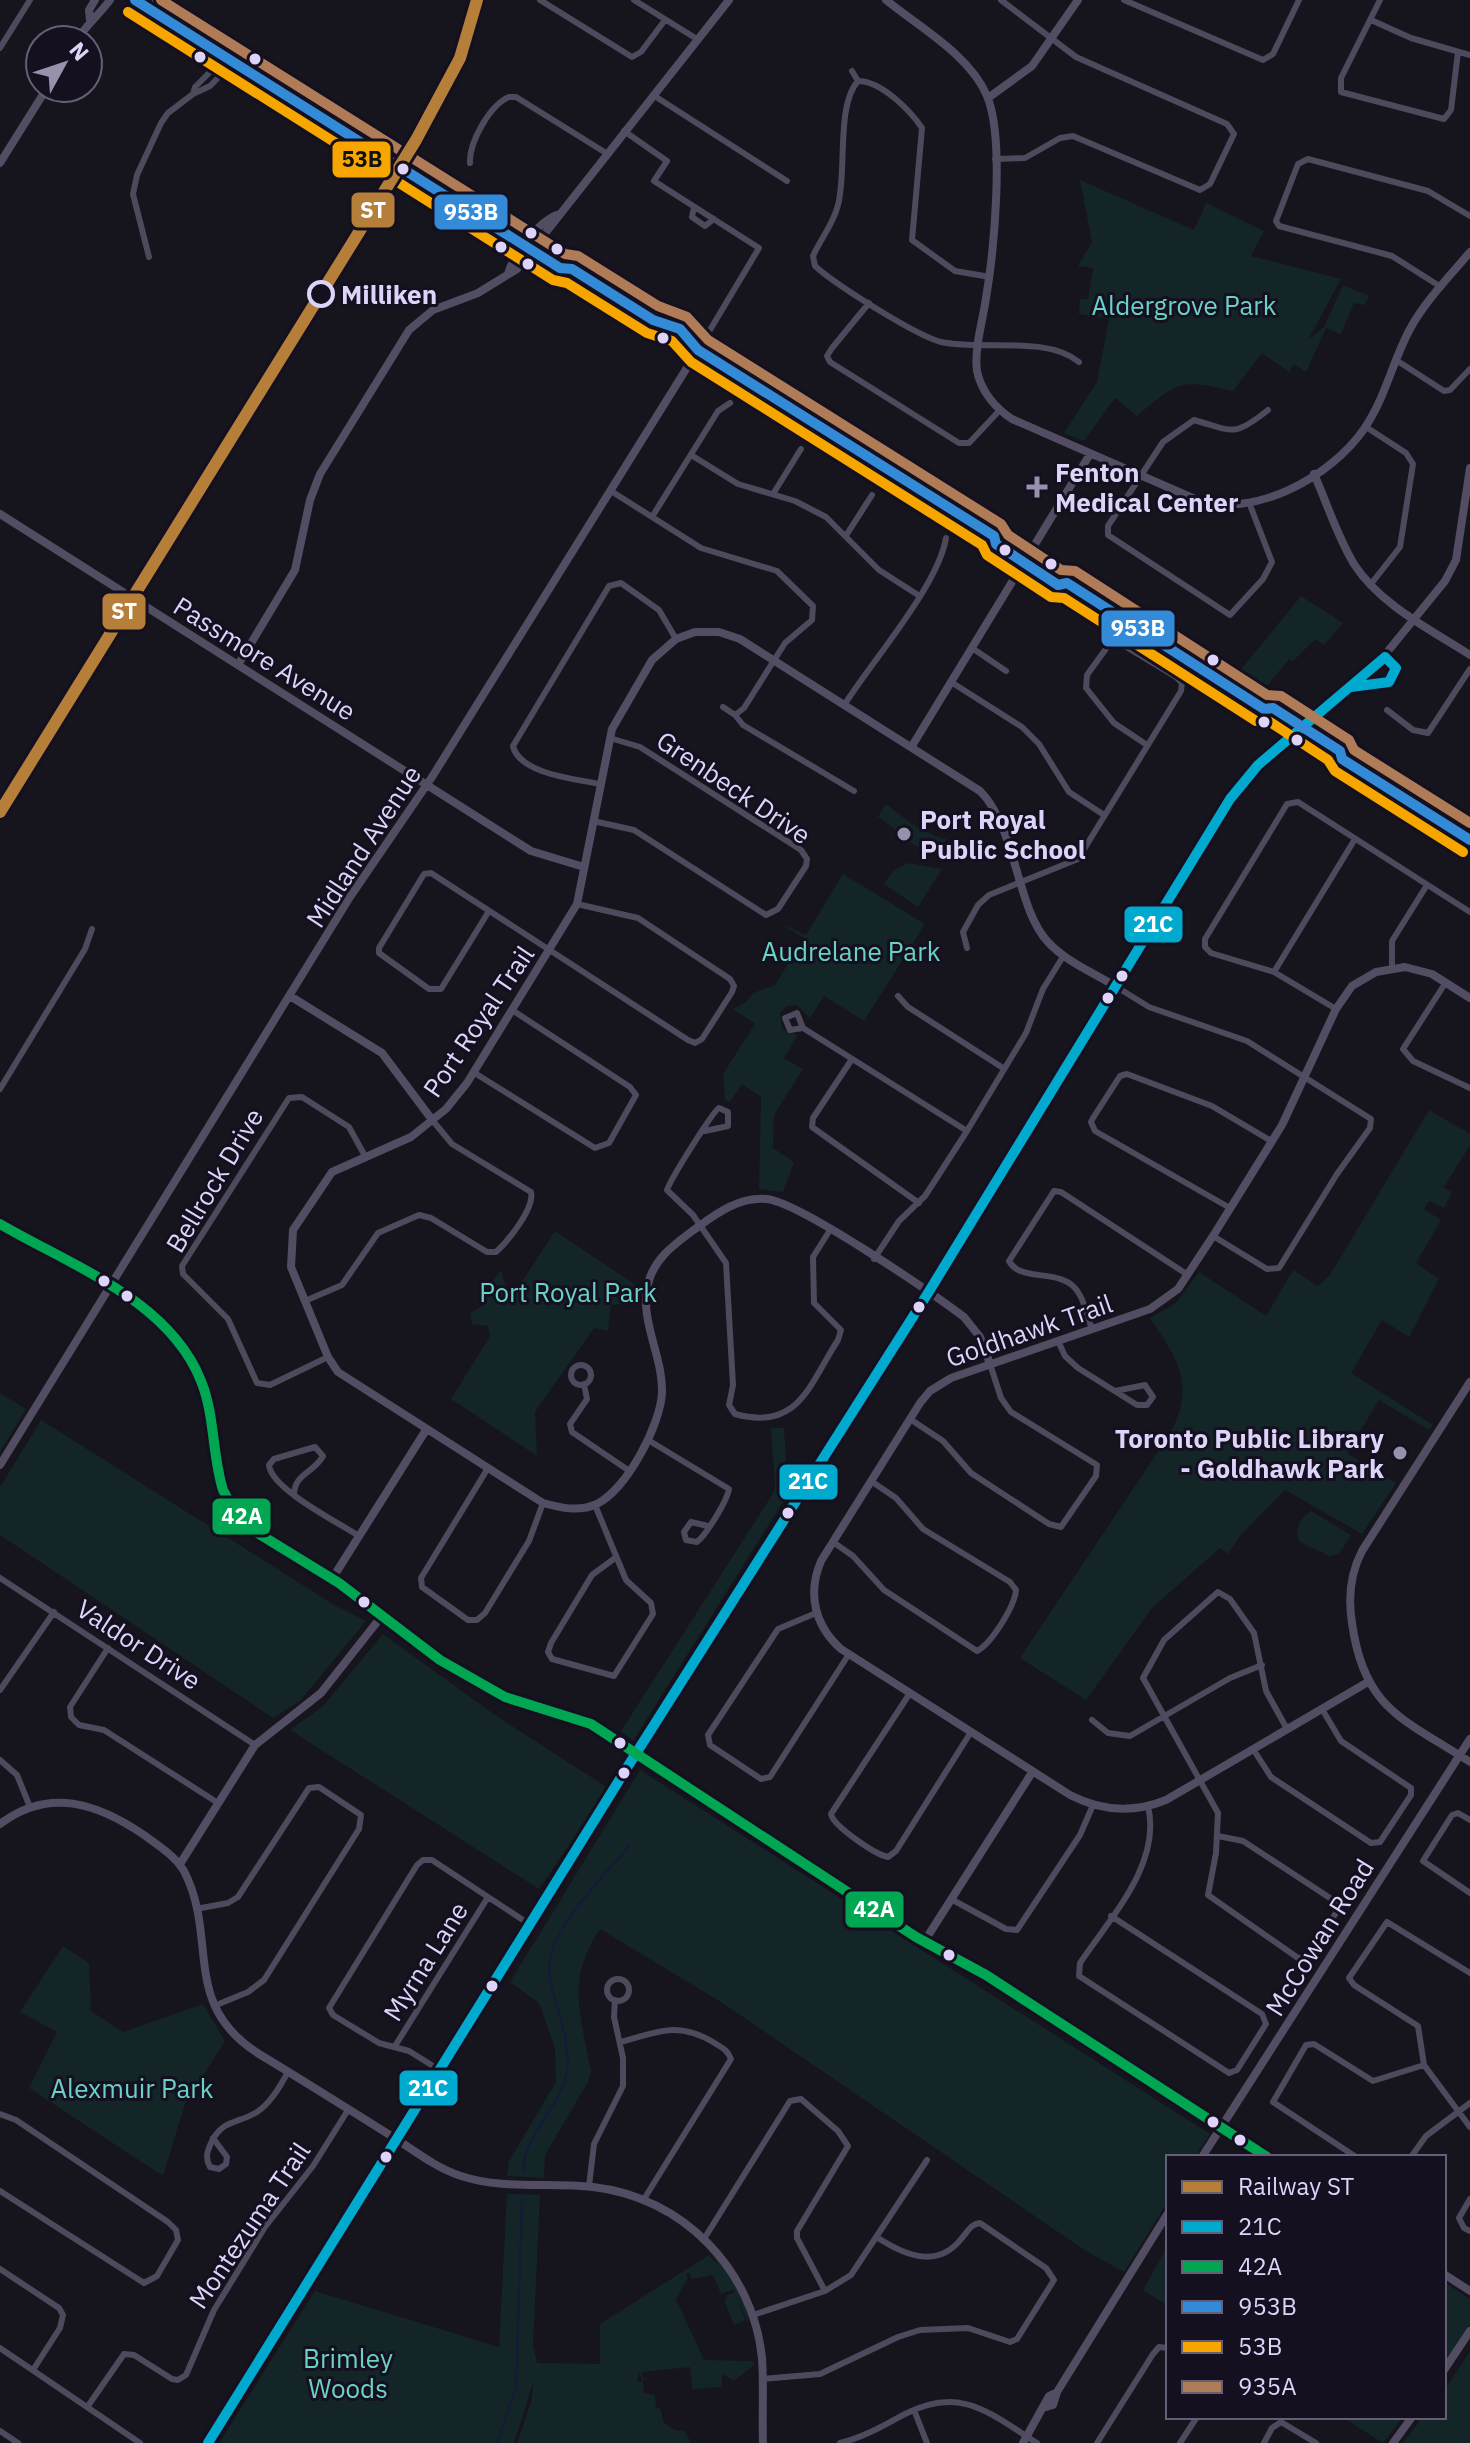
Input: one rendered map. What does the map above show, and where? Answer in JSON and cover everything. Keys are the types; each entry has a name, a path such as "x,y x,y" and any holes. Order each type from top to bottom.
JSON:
{"street":[{"path":"0,48 30,0"},
{"path":"90,20 89,10 95,0"},
{"path":"87,24 98,17 110,0"},
{"path":"135,0 560,268 572,269"},
{"path":"156,0 536,239 564,258 572,269 653,320 665,320 692,337 698,350 994,536 1002,536 1027,558 1264,709 1267,717 1334,759 1342,759 1470,840"},
{"path":"540,0 632,57 641,52 665,20"},
{"path":"634,0 697,39"},
{"path":"238,665 295,570 310,500 320,474 409,330 433,310 478,293 508,274 511,264 557,215 729,0"},
{"path":"886,0 970,69 988,98 994,124 995,233 976,362 979,379 999,411 1090,454 1203,502 1250,505 1275,496 1337,458 1366,427 1411,326 1470,252"},
{"path":"995,159 1025,158 1060,138 1073,136 1200,190 1210,184 1234,134 1227,124 1088,63 1052,40 1001,0"},
{"path":"988,98 1032,66 1078,0"},
{"path":"1124,0 1263,60 1273,54 1297,0"},
{"path":"1380,0 1341,78 1339,88 1347,95 1444,119 1451,110 1458,52"},
{"path":"1371,20 1411,38 1470,55"},
{"path":"149,257 133,194 145,151 168,113 193,94 237,51"},
{"path":"852,71 858,81"},
{"path":"858,81 867,81 893,97 922,128 912,240 955,271 990,277"},
{"path":"858,81 847,99 839,202 832,225 812,262 869,303 935,340 1059,350 1079,362"},
{"path":"653,95 787,181"},
{"path":"470,163 470,154 492,112 509,97 516,97 606,153"},
{"path":"0,163 37,104"},
{"name":"Midland Avenue","path":"0,1465 350,897 428,784 759,248 714,219 705,226 692,217 694,207 654,181 667,161 624,131"},
{"path":"1441,287 1392,256 1279,226 1276,221 1278,211 1298,164 1308,159 1428,191 1470,216"},
{"path":"869,303 832,348 827,356 830,362 959,443 969,443 999,411"},
{"path":"1396,360 1444,391 1450,390 1470,369"},
{"path":"652,517 718,411 730,403"},
{"path":"1250,505 1272,562 1263,579 1230,615 1108,535 1108,526 1163,442 1194,420 1230,432 1243,429 1268,410"},
{"path":"1366,427 1406,453 1413,464 1400,547 1371,584"},
{"path":"773,494 801,449"},
{"path":"912,746 1090,454"},
{"path":"691,455 738,484 773,494 826,517 847,534 879,570 918,595"},
{"path":"208,2443 532,1926 636,1754 928,1293 1230,799 1258,765 1293,733 1375,667 1445,581 1456,560 1470,468"},
{"path":"1314,474 1351,557 1371,584 1414,619 1470,655"},
{"path":"611,491 707,551 777,571 813,606 812,620 785,643 744,708 735,715"},
{"path":"847,534 872,495"},
{"name":"Passmore Avenue","path":"0,514 537,854 584,867"},
{"path":"845,704 939,564 946,538"},
{"path":"600,784 548,774 519,756 513,746 609,586 621,583 651,603 676,639 703,631 725,633 774,660 964,779 988,800 1041,933 1064,955 1149,1007 1247,1041 1371,1119 1370,1128 1276,1270 1267,1269 1213,1236"},
{"name":"Port Royal Trail","path":"595,1505 576,1509 543,1503 341,1375 328,1357 291,1267 293,1230 327,1177 340,1166 396,1145 433,1121 473,1072 577,904 616,720 652,660 676,639"},
{"path":"967,948 963,932 978,905 989,895 1078,859 1181,691 1182,683 1113,639 1087,675 1086,688 1114,723 1147,745"},
{"path":"972,648 1006,671"},
{"path":"1387,710 1413,730 1428,733 1470,669"},
{"path":"951,682 1022,727 1039,744 1069,792 1104,815"},
{"path":"723,707 743,725 854,791"},
{"path":"1264,709 1273,708 1340,751 1342,759"},
{"name":"Grenbeck Drive","path":"593,821 634,830 766,915 778,909 806,866 807,859 801,850 640,747 610,738"},
{"path":"1336,1009 1274,972 1211,953 1204,942 1289,802 1298,802 1470,912"},
{"path":"1274,972 1355,839"},
{"path":"489,911 441,989 429,989 379,953 379,948 428,872 551,948 695,1043 702,1039 732,992 734,986 726,976 638,918 577,904"},
{"path":"1427,885 1392,941 1392,968 1418,969 1470,998"},
{"path":"0,1089 85,949 92,929"},
{"path":"874,1259 899,1221 919,1203 967,1131 1026,1033 1043,989 1064,955"},
{"name":"Goldhawk Trail","path":"816,1613 816,1572 910,1419 936,1386 1157,1306 1174,1294 1271,1141 1336,1009 1360,980 1392,968"},
{"path":"1446,982 1403,1049 1413,1061 1470,1088"},
{"path":"290,996 382,1053 452,1144 532,1193 531,1203 496,1252 487,1252 431,1218 419,1215 378,1233 342,1285 305,1301"},
{"path":"898,996 908,1007 1003,1068"},
{"path":"473,1072 595,1148 609,1143 630,1110 636,1095 630,1087 512,1010"},
{"path":"803,1028 967,1131"},
{"path":"852,1059 813,1118 812,1127 919,1203"},
{"path":"1230,1208 1095,1131 1091,1122 1093,1118 1120,1076 1127,1074 1212,1106 1271,1141"},
{"name":"Bellrock Drive","path":"328,1357 270,1385 257,1383 233,1325 217,1304 183,1274 182,1266 289,1098 302,1097 349,1127 365,1156"},
{"path":"705,1131 728,1126 728,1112 715,1109 705,1131 667,1190 700,1225 726,1263 733,1385 729,1405 735,1414 747,1417 783,1416 797,1406 840,1334 837,1323 818,1311 814,1303 813,1257 830,1230"},
{"path":"1092,1329 1073,1285 1064,1280 1018,1270 1009,1261 1054,1191 1061,1192 1188,1275"},
{"path":"615,1558 592,1575 551,1643 548,1652 552,1659 609,1676 617,1674 652,1620 654,1608 626,1580 595,1505 619,1485 656,1427 662,1388 647,1314 649,1280 669,1248 732,1205 764,1199 797,1209 968,1321 980,1337 1001,1398 1011,1412 1097,1465 1096,1476 1061,1527 1049,1524 971,1473 943,1441 910,1419"},
{"path":"0,1224 110,1287 162,1324 189,1353 202,1383 220,1483 231,1505 256,1532 332,1579 381,1617 486,1688 581,1720 924,1942 986,1975 1264,2155"},
{"path":"1058,1341 1069,1362 1139,1407 1147,1405 1153,1397 1145,1385 1115,1391"},
{"path":"1470,1382 1367,1542 1354,1571 1350,1614 1358,1656 1368,1682 1392,1712 1470,1762"},
{"path":"584,1384 587,1399 570,1424 572,1432 628,1470"},
{"path":"332,1579 426,1430"},
{"path":"648,1440 729,1489 726,1501 708,1526"},
{"path":"294,1494 294,1485 301,1475 322,1461 323,1456 315,1447 274,1459 269,1465 271,1476 294,1494 359,1536"},
{"path":"488,1468 421,1578 422,1587 468,1620 477,1620 485,1613 529,1541 543,1503"},
{"path":"833,1542 853,1556 884,1590 974,1650 985,1646 1014,1600 1014,1587 923,1529 896,1498 871,1481"},
{"name":"Valdor Drive","path":"0,1578 255,1745"},
{"path":"1218,1836 1243,1841 1336,1902 1336,1913 1306,1958 1298,1958 1209,1897 1207,1889 1218,1836 1218,1813 1144,1682 1144,1671 1167,1637 1218,1592 1224,1593 1244,1616 1257,1639 1266,1691 1287,1729"},
{"path":"0,1690 54,1612"},
{"path":"849,1654 770,1777 761,1779 710,1745 708,1735 778,1629 816,1613 828,1637 849,1654 1033,1771 1093,1805 1108,1808 1148,1806 1200,1781 1368,1682"},
{"path":"180,1864 255,1745 321,1693 381,1617"},
{"path":"108,1648 70,1707 71,1717 79,1725 104,1730 218,1803"},
{"path":"1092,1720 1108,1733 1125,1737 1164,1718 1241,1672 1262,1665"},
{"path":"910,1693 831,1814 836,1825 879,1855 888,1857 896,1851 971,1732"},
{"path":"1253,1749 1275,1780 1371,1843 1380,1842 1411,1795 1411,1788 1341,1741 1322,1709"},
{"name":"McCowan Road","path":"1203,2155 1470,1739"},
{"path":"0,1760 17,1775 30,1807"},
{"path":"924,1942 1033,1771"},
{"path":"196,1909 228,1903 238,1897 309,1788 319,1787 361,1815 359,1829 264,1980 256,1988 214,2006"},
{"path":"0,1824 30,1807 64,1801 98,1808 147,1838 180,1864 190,1885 206,1978 214,2006 223,2023 238,2039 442,2168 475,2180 589,2186 644,2199 683,2221 728,2266 753,2315 762,2379 763,2443"},
{"path":"951,1899 1006,1929 1017,1930 1080,1835 1093,1805"},
{"path":"1111,1916 1262,2014 1266,2024 1237,2070 1229,2073 1081,1979 1080,1963 1143,1866 1152,1835 1148,1806"},
{"path":"1470,1820 1458,1813 1451,1816 1423,1861 1470,1893"},
{"path":"441,2071 395,2046 379,2043 333,2015 331,2002 420,1861 432,1860 532,1926"},
{"name":"Myrna Lane","path":"395,2046 488,1897"},
{"path":"1470,1973 1387,1922 1350,1974 1354,1985 1418,2026 1424,2065 1470,2127"},
{"path":"589,2186 594,2144 623,2086 621,2042 614,2017 615,2000"},
{"path":"621,2042 671,2029 686,2029 724,2048 731,2059 644,2199"},
{"path":"1353,2155 1273,2102 1306,2045 1314,2044 1373,2081 1424,2065"},
{"path":"213,2138 227,2157 226,2164 219,2169 207,2163 213,2138 227,2122 250,2116 265,2105 288,2072"},
{"path":"704,2239 790,2101 801,2099 838,2131 848,2146 797,2231 797,2238 825,2291"},
{"path":"1412,2155 1426,2136 1470,2103"},
{"name":"Montezuma Trail","path":"88,2406 124,2354 134,2355 172,2379 178,2380 186,2375 214,2310 272,2217 313,2166 348,2110"},
{"path":"0,2114 16,2120 168,2222 176,2230 178,2240 157,2276 144,2283 0,2191"},
{"path":"753,2315 825,2291 851,2275 927,2160"},
{"path":"1470,2199 1459,2218 1470,2231"},
{"path":"1025,2440 1046,2407 1053,2405 1057,2392 1166,2216"},
{"path":"762,2379 820,2374 898,2337 920,2330 968,2328 1010,2342 1017,2339 1054,2280 1046,2268 980,2223 969,2229 949,2252 936,2256 909,2255 878,2238"},
{"path":"0,2269 59,2308 63,2315 60,2328 33,2370"},
{"path":"1446,2275 1470,2291"},
{"path":"1446,2367 1470,2331"},
{"path":"1097,2443 1153,2354 1159,2347 1166,2348"},
{"path":"0,2348 140,2443"},
{"path":"840,2443 937,2401 959,2401 987,2412 1025,2440 1037,2443"},
{"path":"914,2410 927,2443"},
{"path":"1180,2443 1196,2419"},
{"path":"1393,2443 1411,2419"},
{"path":"1264,2443 1275,2425 1281,2422 1316,2443"},
{"path":"0,2431 18,2443"}],"green space":[{"name":"Aldergrove Park","path":"1080,180 1194,230 1206,203 1264,231 1251,256 1341,279 1308,340 1324,327 1343,285 1369,296 1364,305 1354,303 1341,334 1326,328 1306,372 1294,364 1289,372 1262,353 1233,391 1201,385 1180,386 1137,416 1115,398 1084,441 1064,433 1097,382 1109,319 1079,314 1080,299 1088,299 1093,268 1078,266 1092,242"},
{"path":"1301,596 1343,623 1324,645 1315,639 1293,661 1289,659 1260,694 1234,678"},
{"path":"886,804 912,824 942,839 947,838 938,852 922,849 878,817"},
{"path":"908,863 942,869 918,907 884,884 893,871"},
{"name":"Audrelane Park","path":"843,874 925,924 864,1021 824,996 810,1018 797,1005 787,1006 780,1013 782,1029 798,1035 784,1058 803,1069 774,1115 773,1148 794,1162 783,1192 759,1189 761,1097 742,1084 730,1102 725,1100 723,1074 755,1024 733,1009 746,1002 753,993 775,985 804,938 778,922 806,935"},
{"path":"1429,1110 1470,1134 1470,1145 1444,1187 1438,1185 1452,1192 1444,1208 1429,1201 1424,1209 1441,1220 1416,1263 1439,1279 1409,1337 1382,1320 1351,1373 1433,1425 1429,1430 1379,1400 1347,1453 1396,1483 1362,1534 1285,1490 1240,1536 1228,1554 1220,1548 1152,1608 1086,1700 1020,1658 1171,1432 1178,1415 1182,1399 1180,1372 1150,1318 1176,1303 1199,1272 1266,1316 1293,1270 1318,1286 1330,1275"},
{"name":"Port Royal Park","path":"555,1231 636,1285 637,1303 611,1305 608,1331 594,1328 535,1412 537,1456 451,1399 490,1336 488,1326 472,1324 470,1313 483,1306 481,1297 501,1270 510,1300"},
{"path":"0,1393 26,1409 0,1452"},
{"path":"41,1420 336,1606 366,1621 300,1701 273,1718 0,1535 0,1487"},
{"path":"771,1428 784,1428 786,1461 803,1470 633,1741 621,1731 772,1495 775,1487"},
{"path":"1311,1511 1351,1535 1339,1554 1329,1556 1300,1542 1299,1525"},
{"path":"383,1634 495,1715 608,1788 539,1889 290,1730 323,1706"},
{"path":"640,1770 1210,2134 1196,2155 1166,2155 1166,2204 1124,2272 1086,2251 721,2002 600,1929 589,1948 579,1982 580,2015 591,2072 588,2082 545,2155 544,2178 507,2176 509,2161 556,2082 555,2048 539,2003 510,1982"},
{"name":"Alexmuir Park","path":"63,1946 89,1963 91,2011 123,2032 203,2004 225,2041 185,2104 163,2176 29,2088 57,2032 20,2012"},
{"name":"Brimley Woods","path":"507,2194 540,2195 533,2344 537,2363 600,2364 600,2324 709,2255 720,2268 708,2248 728,2273 745,2303 748,2323 736,2295 745,2320 734,2325 725,2302 727,2295 735,2292 734,2289 721,2294 713,2275 692,2279 689,2273 686,2274 688,2278 676,2299 704,2360 753,2361 754,2365 734,2381 722,2374 722,2387 692,2389 690,2367 642,2372 643,2379 649,2380 642,2380 639,2372 637,2381 643,2382 644,2393 655,2395 656,2408 660,2408 664,2423 675,2430 685,2431 691,2443 517,2443 531,2402 534,2380 514,2443 219,2443 315,2291 499,2347"},
{"path":"1166,2249 1166,2305 1143,2290"},
{"path":"1446,2283 1470,2299 1470,2324 1446,2360"},
{"path":"1470,2351 1470,2443 1403,2443 1421,2419 1446,2419 1446,2388"},
{"path":"1345,2419 1401,2419 1383,2443"}],"waterway":[{"path":"523,2171 529,2144 558,2097 567,2071 565,2037 550,1980 549,1963 554,1946 576,1909 629,1846"},
{"path":"497,2443 516,2387 522,2199"}],"rail line":[{"name":"ST","path":"0,812 416,140 460,58 477,0"}],"transit line":[{"name":"953B","path":"135,0 560,268 572,269 653,320 680,329 698,350 994,536 996,544 1058,585 1067,583 1264,709 1273,708 1340,751 1342,759 1470,840"},
{"name":"935A","path":"161,0 565,254 578,256 658,306 687,317 708,340 1001,524 1008,535 1061,570 1075,571 1267,695 1281,696 1349,740 1354,750 1470,823"},
{"name":"53B","path":"128,12 553,280 567,283 647,333 672,341 691,362 982,545 987,555 1051,597 1064,598 1256,721 1270,722 1328,760 1335,771 1463,852"},
{"name":"21C","path":"1351,687 1389,682 1396,668 1385,657"},
{"name":"21C","path":"208,2443 628,1766 928,1293 1230,799 1258,765 1385,657"},
{"name":"42A","path":"0,1224 115,1288 166,1328 186,1353 206,1394 223,1490 231,1505 256,1532 339,1583 440,1660 505,1697 591,1724 916,1937 986,1975 1264,2155"}],"place":[{"name":"Milliken","path":"321,294"},
{"name":"Fenton Medical Center","path":"1037,487"},
{"name":"Port Royal Public School","path":"904,834"},
{"name":"Toronto Public Library - Goldhawk Park","path":"1400,1453"}]}
